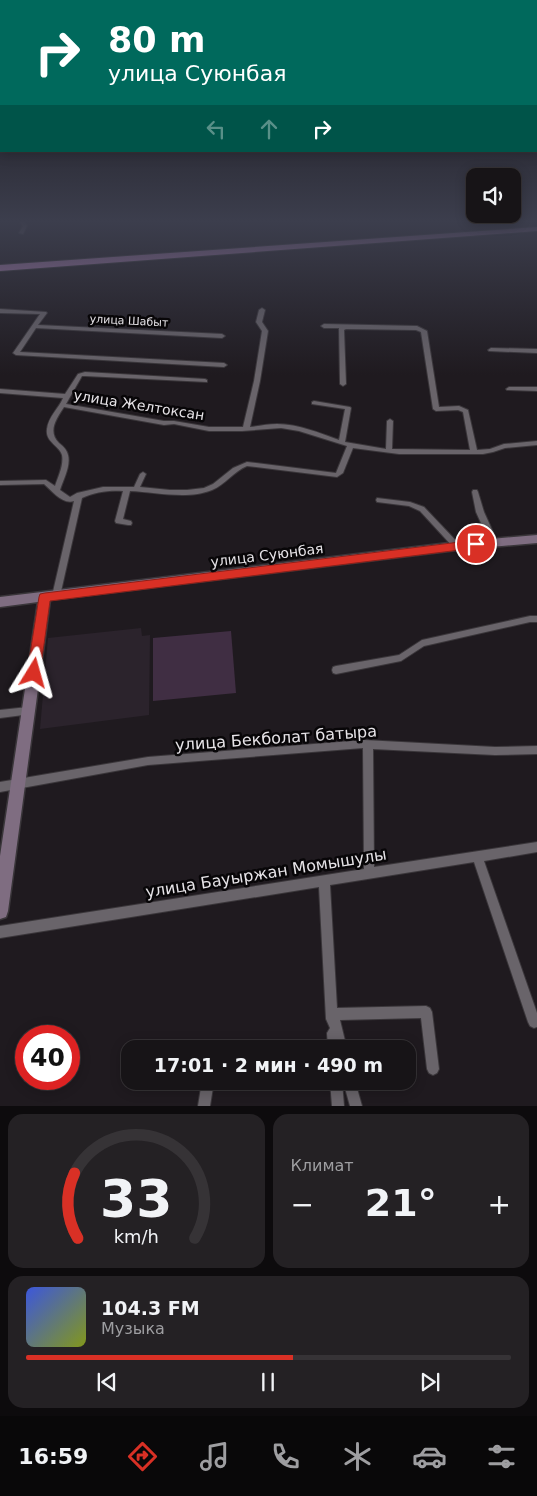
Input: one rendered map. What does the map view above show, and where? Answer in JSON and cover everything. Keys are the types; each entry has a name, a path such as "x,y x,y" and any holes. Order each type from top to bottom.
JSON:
{"main road":[{"name":"улица Суюнбая","path":"0,602 457,546 537,539"},
{"path":"0,911 28,711 50,596"}],"street":[{"path":"246,429 257,386 262,356 265,331 259,322 262,310"},
{"path":"0,311 44,313 16,353 224,365"},
{"name":"улица Шабыт","path":"34,326 222,336"},
{"path":"324,326 412,328 424,331 436,409 459,408 466,411 474,452"},
{"path":"343,327 340,329 343,384"},
{"path":"491,350 536,351 537,358"},
{"path":"57,490 66,458 64,452 52,440 49,431 51,424 80,375 204,381"},
{"path":"509,389 537,389"},
{"path":"0,391 63,395 66,397"},
{"path":"314,403 348,408 342,442"},
{"name":"улица Желтоксан","path":"63,404 164,423 172,421 184,426 200,428 246,429 268,426 290,427 319,433 351,445 389,450 431,453 474,452 491,451 504,446 537,443"},
{"path":"389,450 390,421"},
{"path":"0,483 42,481 50,484 67,500 102,488 127,488 164,492 210,489 239,467 247,464 337,475 351,445"},
{"path":"136,489 143,474"},
{"path":"127,488 119,520 128,523"},
{"path":"475,492 480,512 494,542"},
{"path":"50,596 79,495"},
{"path":"379,500 410,504 422,509 457,546"},
{"path":"336,670 401,658 422,643 537,619"},
{"path":"0,714 28,711"},
{"path":"368,745 369,873"},
{"name":"улица Бекболат батыра","path":"0,787 148,761 368,745 495,751 537,750"},
{"name":"улица Бауыржан Момышулы","path":"0,932 537,847"},
{"path":"477,856 534,1022"},
{"path":"324,880 333,1040"},
{"path":"332,1014 426,1012 433,1069"},
{"path":"332,1014 339,1040"},
{"path":"204,1106 207,1090"},
{"path":"337,1090 338,1106"},
{"path":"352,1090 356,1106"}],"shaded area":[{"path":"141,628 142,636 150,635 149,715 40,729 48,638"},
{"path":"231,631 236,693 153,701 153,638"}],"route":[{"path":"34,673 45,597 476,544"}]}
